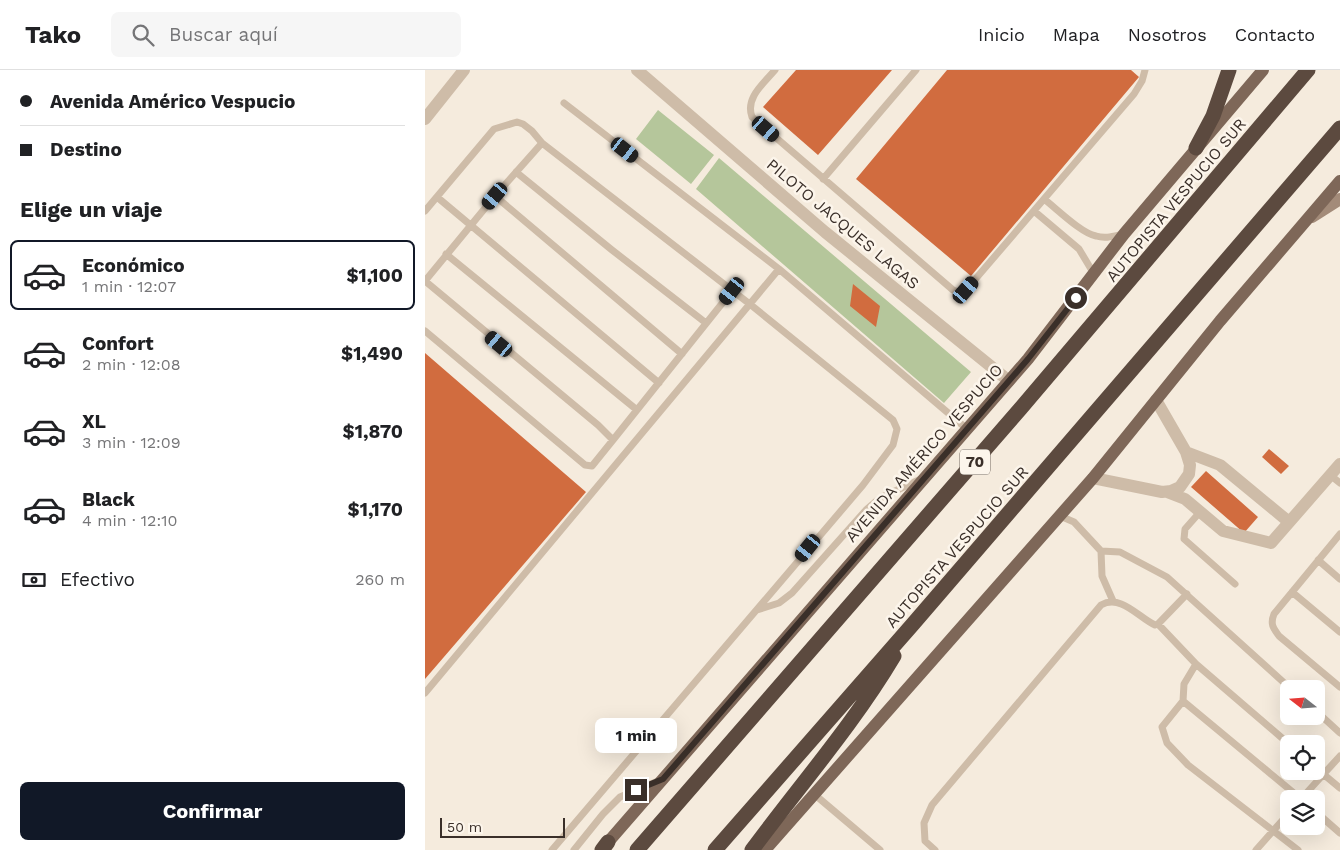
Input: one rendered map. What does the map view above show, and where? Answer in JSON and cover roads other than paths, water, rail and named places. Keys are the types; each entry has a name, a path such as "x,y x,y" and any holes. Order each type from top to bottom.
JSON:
{"highway":[{"path":"1196,148 1216,109 1229,70"},
{"name":"AUTOPISTA VESPUCIO SUR","path":"637,850 1021,408 1308,70"},
{"name":"AUTOPISTA VESPUCIO SUR","path":"715,850 913,624 1340,128"},
{"path":"752,850 876,687 913,624"}],"main road":[{"name":"AVENIDA AMÉRICO VESPUCIO","path":"604,848 1039,346 1124,234 1263,70"},
{"path":"765,850 1093,478 1340,181"},
{"path":"1304,223 1340,199"}],"street":[{"path":"428,110 464,70"},
{"name":"PILOTO JACQUES LAGAS","path":"640,71 825,232 1009,381"},
{"path":"1156,400 1186,452 1190,465 1189,474 1180,487 1167,492"},
{"path":"1186,452 1220,465 1289,522"},
{"path":"1093,478 1179,496 1223,531 1271,543 1289,522 1335,479 1340,464"}],"lane":[{"path":"775,70 752,97 749,108 752,117 953,290 959,292 966,290 1134,94 1142,82 1145,70"},
{"path":"823,179 916,70"},
{"path":"564,103 779,269 967,429"},
{"path":"425,211 494,129 517,122 523,124 542,143 751,305 893,420 897,429 893,445 863,485 552,850"},
{"path":"542,143 469,226 425,281 598,425 613,440"},
{"path":"516,172 706,324"},
{"path":"495,196 682,354"},
{"path":"437,197 469,226 659,383"},
{"path":"1045,199 1078,226 1094,236 1107,238 1124,234"},
{"path":"1034,211 1079,249 1094,274"},
{"path":"446,254 637,410"},
{"path":"425,693 751,305 779,269"},
{"path":"425,331 585,465 591,466 732,291"},
{"path":"755,611 779,603 792,593 866,510 880,498 926,477"},
{"path":"1200,512 1185,529 1184,539 1235,584"},
{"path":"1060,516 1074,522 1101,551 1102,576 1113,601 1152,624 1158,624 1197,664 1280,736"},
{"path":"1340,534 1274,614 1272,626 1279,636 1340,687"},
{"path":"1101,551 1120,552 1167,577 1281,680"},
{"path":"1318,560 1340,579"},
{"path":"1292,592 1340,632"},
{"path":"1158,624 1187,594"},
{"path":"935,850 925,841 924,823 932,805 1101,605 1113,601"},
{"path":"1197,664 1184,684 1183,701 1163,728 1167,743 1188,765 1274,830 1297,850"},
{"path":"1183,701 1290,790"},
{"path":"1325,719 1340,733"},
{"path":"1325,773 1340,756"},
{"path":"1325,775 1340,788"},
{"path":"574,850 603,814 620,797 663,779"},
{"path":"1309,790 1318,780"},
{"path":"814,794 880,850"},
{"path":"1325,820 1340,833"},
{"path":"1256,850 1280,823"}]}
